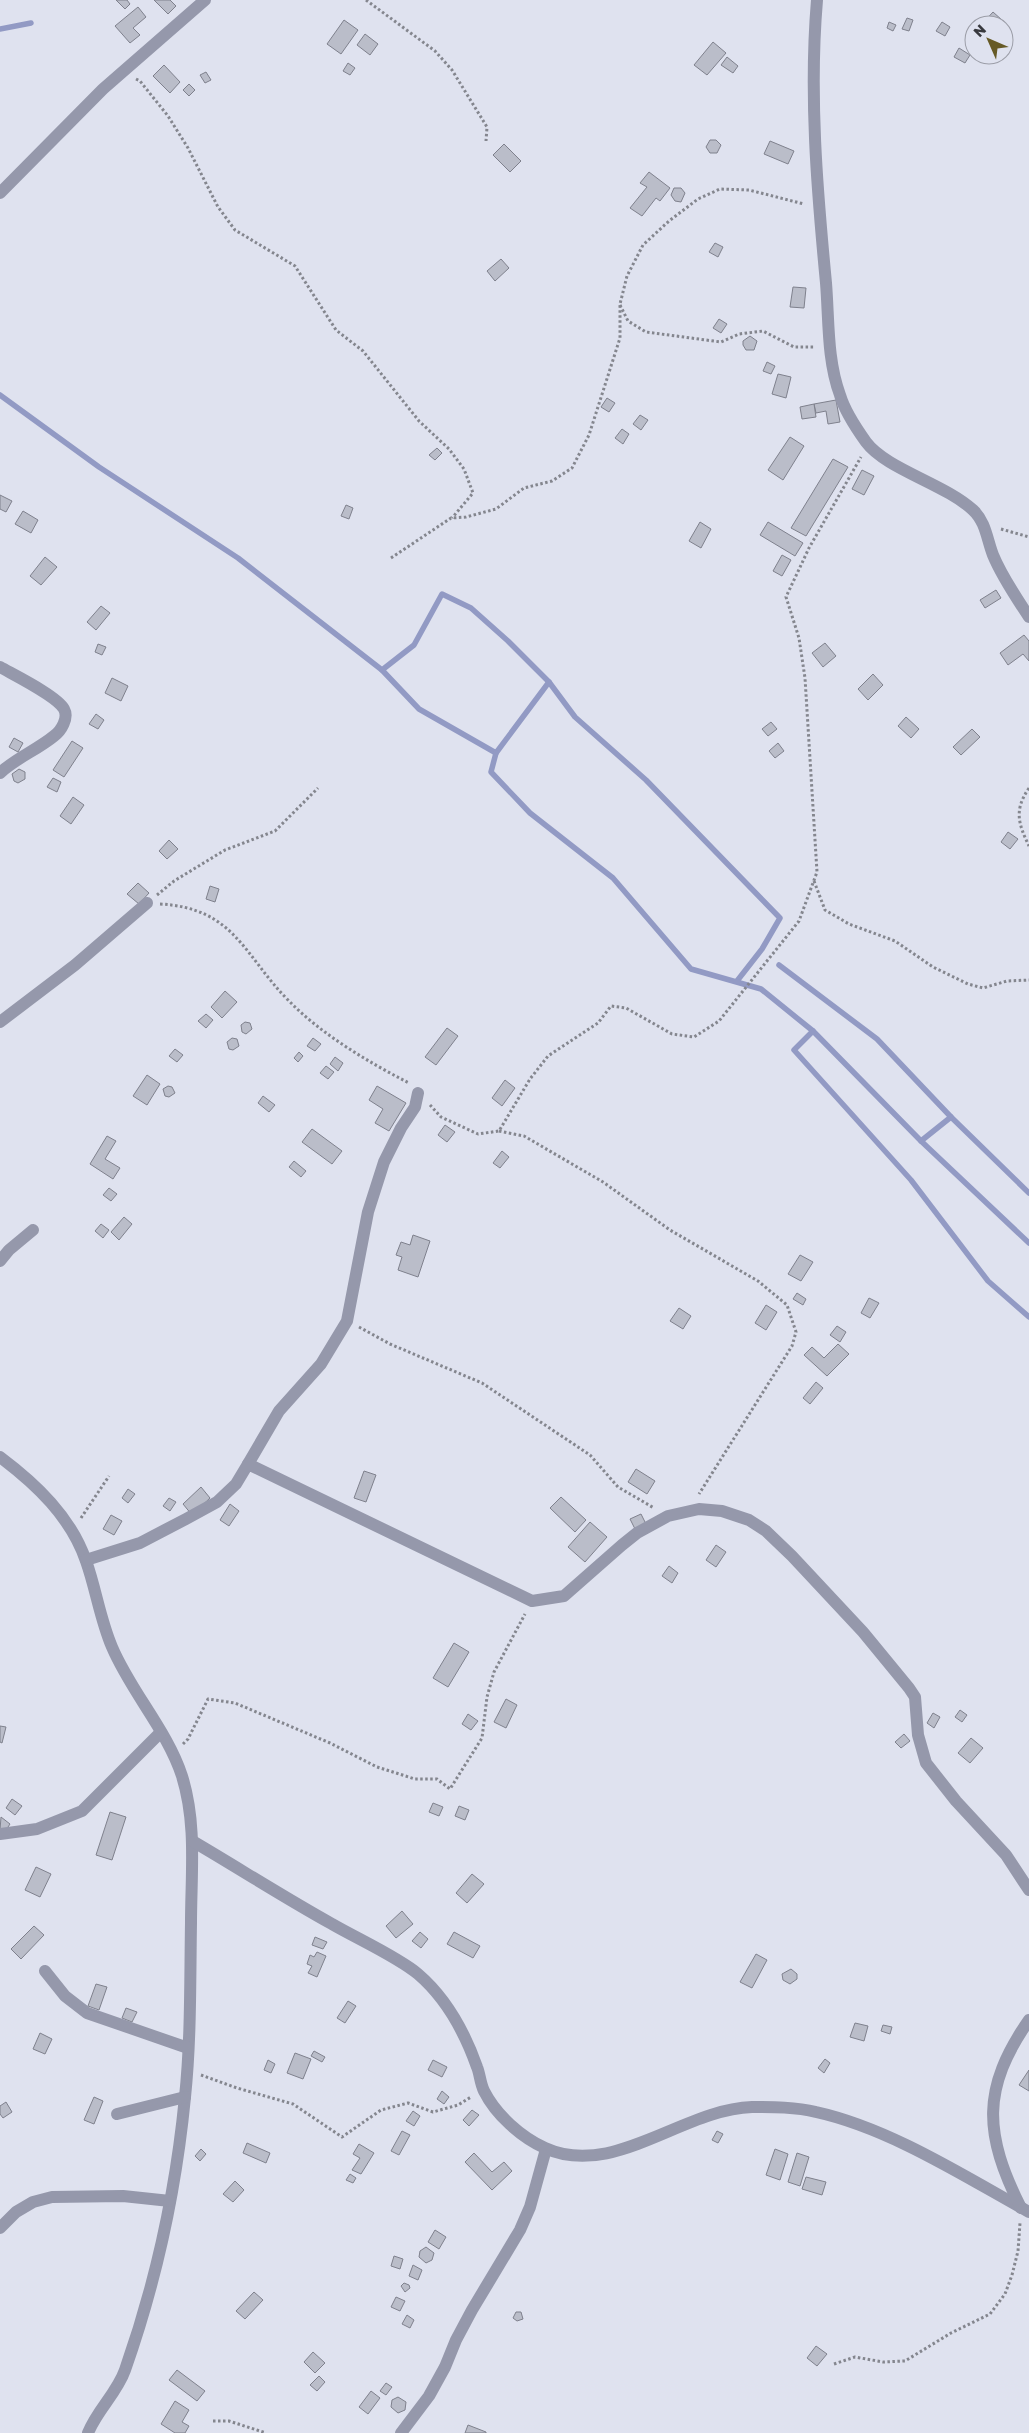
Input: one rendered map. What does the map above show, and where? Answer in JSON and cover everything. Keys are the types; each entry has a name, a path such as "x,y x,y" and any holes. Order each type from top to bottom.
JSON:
{"street":[{"path":"0,193 122,72 205,0"},
{"path":"817,0 814,38 814,127 830,348 840,396 854,425 868,444 886,459 961,500 976,512 983,524 993,555 1029,617"},
{"path":"0,667 56,701 66,713 65,720 56,735 7,766 0,773"},
{"path":"0,1022 75,965 147,904"},
{"path":"86,1560 140,1543 216,1502 236,1484 279,1411 321,1364 348,1321 368,1212 384,1162 401,1128 415,1107 418,1093"},
{"path":"0,1261 9,1250 33,1230"},
{"path":"0,1457 35,1486 71,1530 86,1560 96,1604 113,1651 127,1679 160,1733 182,1777 194,1842 187,2069 185,2097 170,2201 158,2266 124,2373 116,2390 94,2419 88,2433"},
{"path":"248,1464 532,1601 564,1596 629,1539 668,1516 699,1509 722,1510 749,1520 766,1531 792,1556 863,1632 896,1671 915,1697 918,1735 926,1763 1006,1854 1029,1890"},
{"path":"0,1834 37,1830 82,1811 160,1733"},
{"path":"194,1842 418,1974 457,2022 477,2068 484,2090 516,2130 546,2149 566,2154 592,2155 614,2153 701,2117 727,2110 750,2107 802,2109 849,2122 915,2149 1025,2210"},
{"path":"45,1971 65,1996 87,2013 188,2048"},
{"path":"1025,2210 1001,2162 991,2122 992,2099 1000,2072 1007,2054 1029,2020"},
{"path":"117,2114 185,2097"},
{"path":"401,2433 433,2388 472,2310 520,2230 530,2207 546,2149"},
{"path":"0,2228 16,2212 33,2202 52,2197 123,2196 170,2201"}],"path":[{"path":"366,0 435,51 452,70 487,127 486,141"},
{"path":"122,72 140,81 168,116 188,148 218,207 235,230 295,266 336,330 363,351 419,421 449,449 464,469 473,493 451,518 391,558"},
{"path":"451,518 466,517 496,508 524,488 552,481 572,468 589,435 620,338 620,304 627,276 643,245 668,221 698,199 720,189 749,190 819,209"},
{"path":"620,304 628,320 646,332 721,342 739,334 763,331 794,347 830,348"},
{"path":"499,1131 530,1079 548,1056 598,1023 611,1006 626,1008 672,1034 694,1037 719,1021 799,921 817,872 806,687 799,638 786,597 809,548 868,444"},
{"path":"983,524 1029,537"},
{"path":"147,904 174,881 225,850 275,831 318,788"},
{"path":"1029,788 1020,801 1019,825 1029,846"},
{"path":"814,881 825,910 849,924 895,941 933,967 968,984 983,988 1007,981 1029,980"},
{"path":"147,904 170,905 200,912 215,918 250,953 289,1002 343,1044 380,1068 409,1083 441,1117 478,1134 499,1131 524,1136 603,1182 670,1230 758,1281 787,1305 796,1332 792,1346 687,1511"},
{"path":"348,1321 390,1344 482,1384 590,1455 618,1487 668,1516"},
{"path":"71,1530 86,1512 109,1476"},
{"path":"171,1754 188,1739 208,1699 235,1703 330,1743 377,1767 415,1779 437,1779 450,1789 482,1738 486,1697 494,1672 532,1601"},
{"path":"187,2069 237,2088 293,2104 342,2137 381,2110 408,2103 433,2112 458,2105 484,2090"},
{"path":"834,2364 855,2357 883,2362 905,2361 951,2333 990,2314 1004,2294 1012,2275 1025,2210"},
{"path":"213,2421 229,2421 266,2433"}],"building":[{"path":"116,0 127,0 130,4 125,9"},
{"path":"154,0 170,0 176,6 168,14"},
{"path":"138,7 146,17 133,28 140,35 130,43 115,26"},
{"path":"907,18 913,20 909,31 902,29"},
{"path":"344,20 358,30 341,54 327,44"},
{"path":"889,22 896,25 893,31 887,28"},
{"path":"942,22 950,27 945,36 936,31"},
{"path":"365,34 378,44 370,55 357,45"},
{"path":"713,42 726,53 707,75 694,65"},
{"path":"959,48 964,51 964,62 954,57"},
{"path":"727,57 738,66 733,73 721,65"},
{"path":"348,63 355,68 350,75 343,71"},
{"path":"164,65 180,82 170,93 153,76"},
{"path":"206,72 211,80 205,83 200,75"},
{"path":"189,84 195,90 189,96 183,90"},
{"path":"710,140 716,140 721,145 717,153 710,153 706,147"},
{"path":"770,141 794,151 788,164 764,154"},
{"path":"504,144 521,161 510,172 493,155"},
{"path":"649,172 670,188 660,201 656,198 642,216 630,208 647,187 640,183"},
{"path":"674,188 681,188 685,193 681,202 675,201 671,195"},
{"path":"715,243 723,247 718,257 709,252"},
{"path":"501,259 509,268 495,281 487,271"},
{"path":"793,287 806,288 804,308 790,307"},
{"path":"719,319 727,324 721,333 713,328"},
{"path":"750,336 757,341 754,350 746,350 743,341"},
{"path":"767,362 775,366 771,374 763,371"},
{"path":"778,374 791,377 786,398 772,394"},
{"path":"607,398 615,403 609,412 601,407"},
{"path":"836,400 840,422 828,424 826,411 816,413 814,404"},
{"path":"814,404 816,417 802,419 800,407"},
{"path":"640,415 648,420 641,430 633,424"},
{"path":"622,429 629,434 623,444 615,438"},
{"path":"790,437 804,446 783,480 768,470"},
{"path":"437,448 442,453 435,460 429,455"},
{"path":"833,459 848,467 806,536 791,528"},
{"path":"862,470 874,476 864,495 852,489"},
{"path":"0,495 12,501 6,512 0,509"},
{"path":"346,505 353,508 349,519 341,516"},
{"path":"23,511 38,520 31,533 15,524"},
{"path":"700,522 711,529 701,548 689,541"},
{"path":"768,522 803,543 795,556 760,535"},
{"path":"782,555 791,560 782,576 773,571"},
{"path":"45,557 57,567 41,585 30,576"},
{"path":"996,590 1001,598 985,608 980,600"},
{"path":"101,606 110,613 96,630 87,622"},
{"path":"1024,635 1029,641 1029,661 1023,654 1008,665 1000,653"},
{"path":"825,643 836,656 823,667 812,653"},
{"path":"98,644 106,647 102,655 95,652"},
{"path":"873,674 883,685 868,700 858,689"},
{"path":"112,678 128,686 121,701 105,693"},
{"path":"96,714 104,720 98,729 89,724"},
{"path":"906,717 919,729 911,738 898,726"},
{"path":"771,722 777,729 768,736 762,729"},
{"path":"972,729 980,737 961,755 953,747"},
{"path":"14,738 23,743 18,752 9,747"},
{"path":"72,741 83,748 64,777 53,770"},
{"path":"778,743 784,751 775,758 769,751"},
{"path":"19,769 25,772 25,779 18,783 14,781 12,774"},
{"path":"53,778 61,782 57,792 47,787"},
{"path":"73,797 84,805 71,824 60,816"},
{"path":"1008,832 1018,839 1010,849 1001,842"},
{"path":"169,840 178,849 167,859 159,851"},
{"path":"138,883 149,893 139,904 127,894"},
{"path":"210,886 219,889 215,902 206,899"},
{"path":"225,991 237,1002 222,1018 211,1007"},
{"path":"206,1014 213,1020 206,1028 198,1021"},
{"path":"245,1022 250,1023 252,1029 246,1034 242,1032 241,1025"},
{"path":"447,1028 458,1036 436,1065 425,1057"},
{"path":"232,1038 237,1039 239,1046 233,1050 229,1049 227,1042"},
{"path":"313,1038 321,1044 315,1051 307,1046"},
{"path":"175,1049 183,1055 177,1062 169,1056"},
{"path":"299,1052 303,1056 298,1062 294,1058"},
{"path":"335,1057 343,1063 338,1071 330,1064"},
{"path":"326,1066 334,1072 328,1079 320,1073"},
{"path":"147,1075 160,1084 147,1105 133,1096"},
{"path":"505,1080 515,1088 502,1106 492,1098"},
{"path":"168,1086 172,1087 175,1093 169,1097 165,1096 163,1089"},
{"path":"377,1086 406,1103 389,1131 375,1123 383,1109 369,1100"},
{"path":"263,1096 275,1105 269,1112 258,1103"},
{"path":"445,1125 455,1132 447,1142 438,1135"},
{"path":"312,1129 342,1151 332,1164 302,1142"},
{"path":"107,1136 116,1141 105,1159 120,1168 113,1179 90,1164"},
{"path":"502,1151 509,1157 500,1168 493,1163"},
{"path":"294,1161 306,1171 301,1177 289,1167"},
{"path":"109,1188 117,1194 111,1201 103,1195"},
{"path":"124,1217 132,1224 119,1240 111,1232"},
{"path":"101,1224 109,1230 103,1238 95,1231"},
{"path":"413,1235 430,1241 418,1277 398,1270 402,1257 396,1255 401,1242 410,1245"},
{"path":"800,1255 813,1262 801,1281 788,1274"},
{"path":"797,1293 806,1299 803,1305 793,1299"},
{"path":"869,1298 879,1303 870,1318 861,1313"},
{"path":"766,1305 777,1312 766,1330 755,1323"},
{"path":"679,1308 691,1316 683,1329 670,1321"},
{"path":"837,1326 846,1332 840,1342 830,1335"},
{"path":"838,1344 849,1354 827,1376 804,1355 812,1347 824,1358"},
{"path":"816,1382 823,1388 810,1404 803,1398"},
{"path":"636,1469 655,1481 647,1494 628,1482"},
{"path":"364,1471 376,1475 366,1502 354,1498"},
{"path":"201,1487 210,1498 192,1515 183,1504"},
{"path":"128,1489 135,1494 128,1503 122,1498"},
{"path":"561,1497 586,1520 575,1532 550,1508"},
{"path":"169,1498 176,1502 170,1511 163,1506"},
{"path":"230,1504 239,1511 229,1526 220,1520"},
{"path":"641,1514 646,1524 635,1529 630,1519"},
{"path":"111,1515 122,1521 114,1535 103,1529"},
{"path":"590,1522 607,1537 585,1562 568,1547"},
{"path":"716,1545 726,1552 716,1567 706,1560"},
{"path":"669,1566 678,1573 672,1583 662,1576"},
{"path":"454,1643 469,1652 448,1687 433,1678"},
{"path":"506,1699 517,1705 506,1728 494,1722"},
{"path":"960,1710 967,1715 962,1722 955,1717"},
{"path":"933,1713 940,1717 934,1728 927,1723"},
{"path":"468,1714 478,1721 471,1730 462,1724"},
{"path":"0,1726 6,1727 2,1743 0,1742"},
{"path":"904,1734 910,1741 901,1748 895,1742"},
{"path":"971,1738 983,1748 970,1763 958,1753"},
{"path":"12,1799 22,1806 15,1815 6,1808"},
{"path":"433,1803 443,1807 439,1816 429,1812"},
{"path":"459,1806 469,1810 465,1820 455,1816"},
{"path":"110,1812 126,1817 112,1860 96,1855"},
{"path":"1,1817 10,1824 4,1833 0,1830"},
{"path":"36,1867 51,1874 40,1897 25,1890"},
{"path":"472,1874 484,1884 467,1903 456,1893"},
{"path":"402,1911 413,1924 396,1938 386,1926"},
{"path":"34,1926 44,1935 21,1959 11,1949"},
{"path":"420,1932 428,1939 421,1948 412,1941"},
{"path":"454,1932 480,1946 473,1958 447,1944"},
{"path":"315,1937 327,1942 323,1949 312,1945"},
{"path":"317,1952 326,1956 317,1977 308,1973 312,1966 307,1964 310,1955 314,1957"},
{"path":"756,1954 767,1960 752,1988 740,1982"},
{"path":"791,1969 797,1974 797,1979 790,1984 783,1980 782,1974"},
{"path":"96,1984 107,1987 99,2010 88,2006"},
{"path":"348,2001 356,2006 345,2023 337,2018"},
{"path":"126,2008 137,2012 132,2022 122,2018"},
{"path":"855,2023 868,2026 864,2041 850,2037"},
{"path":"883,2025 892,2027 890,2034 881,2031"},
{"path":"40,2033 52,2039 45,2054 33,2049"},
{"path":"314,2051 325,2057 322,2062 311,2056"},
{"path":"295,2053 311,2059 303,2079 287,2073"},
{"path":"825,2059 830,2063 824,2073 818,2068"},
{"path":"268,2060 275,2064 271,2073 264,2070"},
{"path":"433,2060 447,2067 442,2077 428,2070"},
{"path":"1029,2070 1029,2091 1019,2085"},
{"path":"442,2091 449,2097 444,2104 437,2099"},
{"path":"94,2097 103,2101 94,2124 84,2120"},
{"path":"6,2102 12,2112 3,2118 0,2114 0,2106"},
{"path":"472,2110 479,2115 469,2126 463,2120"},
{"path":"413,2111 420,2116 414,2126 406,2121"},
{"path":"402,2131 410,2135 399,2155 391,2151"},
{"path":"717,2131 723,2134 718,2143 712,2140"},
{"path":"247,2143 270,2153 266,2163 243,2153"},
{"path":"359,2144 374,2153 361,2174 352,2170 360,2158 353,2154"},
{"path":"201,2149 206,2154 200,2161 195,2156"},
{"path":"775,2149 788,2154 780,2180 766,2175"},
{"path":"474,2153 492,2172 504,2162 512,2171 492,2190 465,2162"},
{"path":"797,2153 809,2157 800,2186 788,2182"},
{"path":"350,2174 356,2178 353,2183 346,2180"},
{"path":"806,2177 826,2182 822,2195 802,2189"},
{"path":"235,2181 244,2190 233,2202 223,2194"},
{"path":"435,2230 446,2237 439,2249 428,2242"},
{"path":"426,2247 434,2253 432,2260 426,2263 419,2257 420,2251"},
{"path":"394,2256 403,2259 400,2269 391,2266"},
{"path":"413,2265 422,2270 418,2280 409,2276"},
{"path":"404,2283 409,2285 410,2288 405,2292 401,2286"},
{"path":"254,2292 263,2300 245,2319 236,2311"},
{"path":"396,2297 405,2301 400,2311 391,2307"},
{"path":"516,2312 521,2312 523,2319 517,2321 513,2318"},
{"path":"407,2315 414,2320 410,2328 402,2324"},
{"path":"816,2346 827,2354 817,2366 807,2358"},
{"path":"313,2352 325,2363 315,2373 304,2362"},
{"path":"177,2370 205,2391 197,2401 169,2380"},
{"path":"319,2376 325,2382 317,2391 310,2385"},
{"path":"386,2383 392,2387 386,2395 380,2391"},
{"path":"371,2391 380,2398 368,2414 359,2407"},
{"path":"398,2397 406,2402 405,2410 398,2413 391,2407 392,2400"},
{"path":"175,2401 189,2410 182,2422 189,2426 185,2433 175,2433 161,2424"},
{"path":"468,2425 486,2432 486,2433 465,2433"}],"waterway":[{"path":"0,29 31,23"},
{"path":"0,395 99,467 238,558 382,670 414,645 442,594 471,608 508,641 549,682 575,717 646,780 780,918 762,949 737,981"},
{"path":"382,670 419,709 496,753 549,682"},
{"path":"496,753 491,772 530,813 613,878 691,969 761,989 813,1031 921,1141 1029,1243"},
{"path":"779,965 877,1039 951,1117 1029,1193"},
{"path":"813,1031 794,1050 911,1180 988,1281 1029,1317"},
{"path":"921,1141 951,1117"}]}
